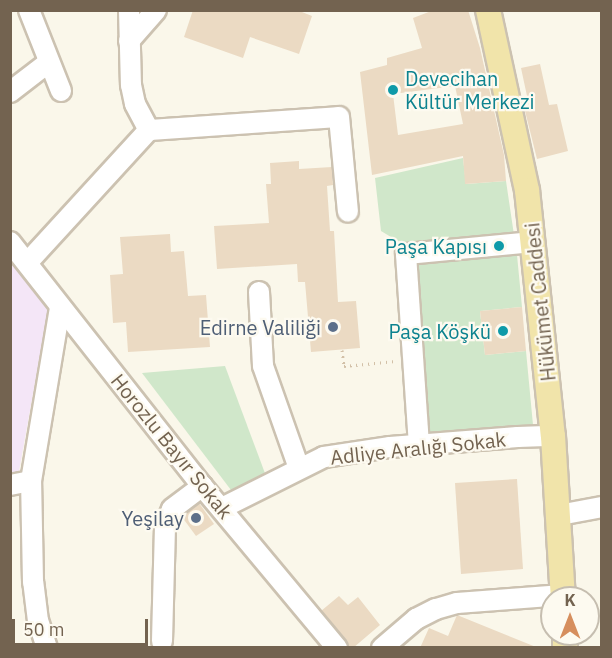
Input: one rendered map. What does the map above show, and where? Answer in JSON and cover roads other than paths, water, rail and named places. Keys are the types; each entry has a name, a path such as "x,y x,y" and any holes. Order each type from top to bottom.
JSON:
{"main road":[{"name":"Hükümet Caddesi","path":"488,10 515,127 533,242 553,436 562,586"}],"street":[{"path":"29,10 61,91"},
{"path":"129,10 129,41 135,104 149,130"},
{"path":"129,41 156,10"},
{"path":"10,92 50,62"},
{"path":"27,263 149,130 339,117 348,212"},
{"name":"Horozlu Bayır Sokak","path":"10,242 202,486 337,648"},
{"path":"418,445 406,254 533,242"},
{"path":"259,292 263,366 299,468"},
{"path":"47,648 39,621 33,582 31,481 60,307"},
{"name":"Adliye Aralığı Sokak","path":"222,508 324,457 418,445 553,436"},
{"path":"10,485 31,481"},
{"path":"162,641 165,525 172,509 202,486"},
{"path":"559,515 602,507"},
{"path":"382,648 417,619 436,609 457,603 540,598"}],"place":[{"name":"Devecihan Kültür Merkezi","path":"393,90"},
{"name":"Paşa Kapısı","path":"499,246"},
{"name":"Edirne Valiliği","path":"333,327"},
{"name":"Paşa Köşkü","path":"503,331"},
{"name":"Yeşilay","path":"196,518"}]}
